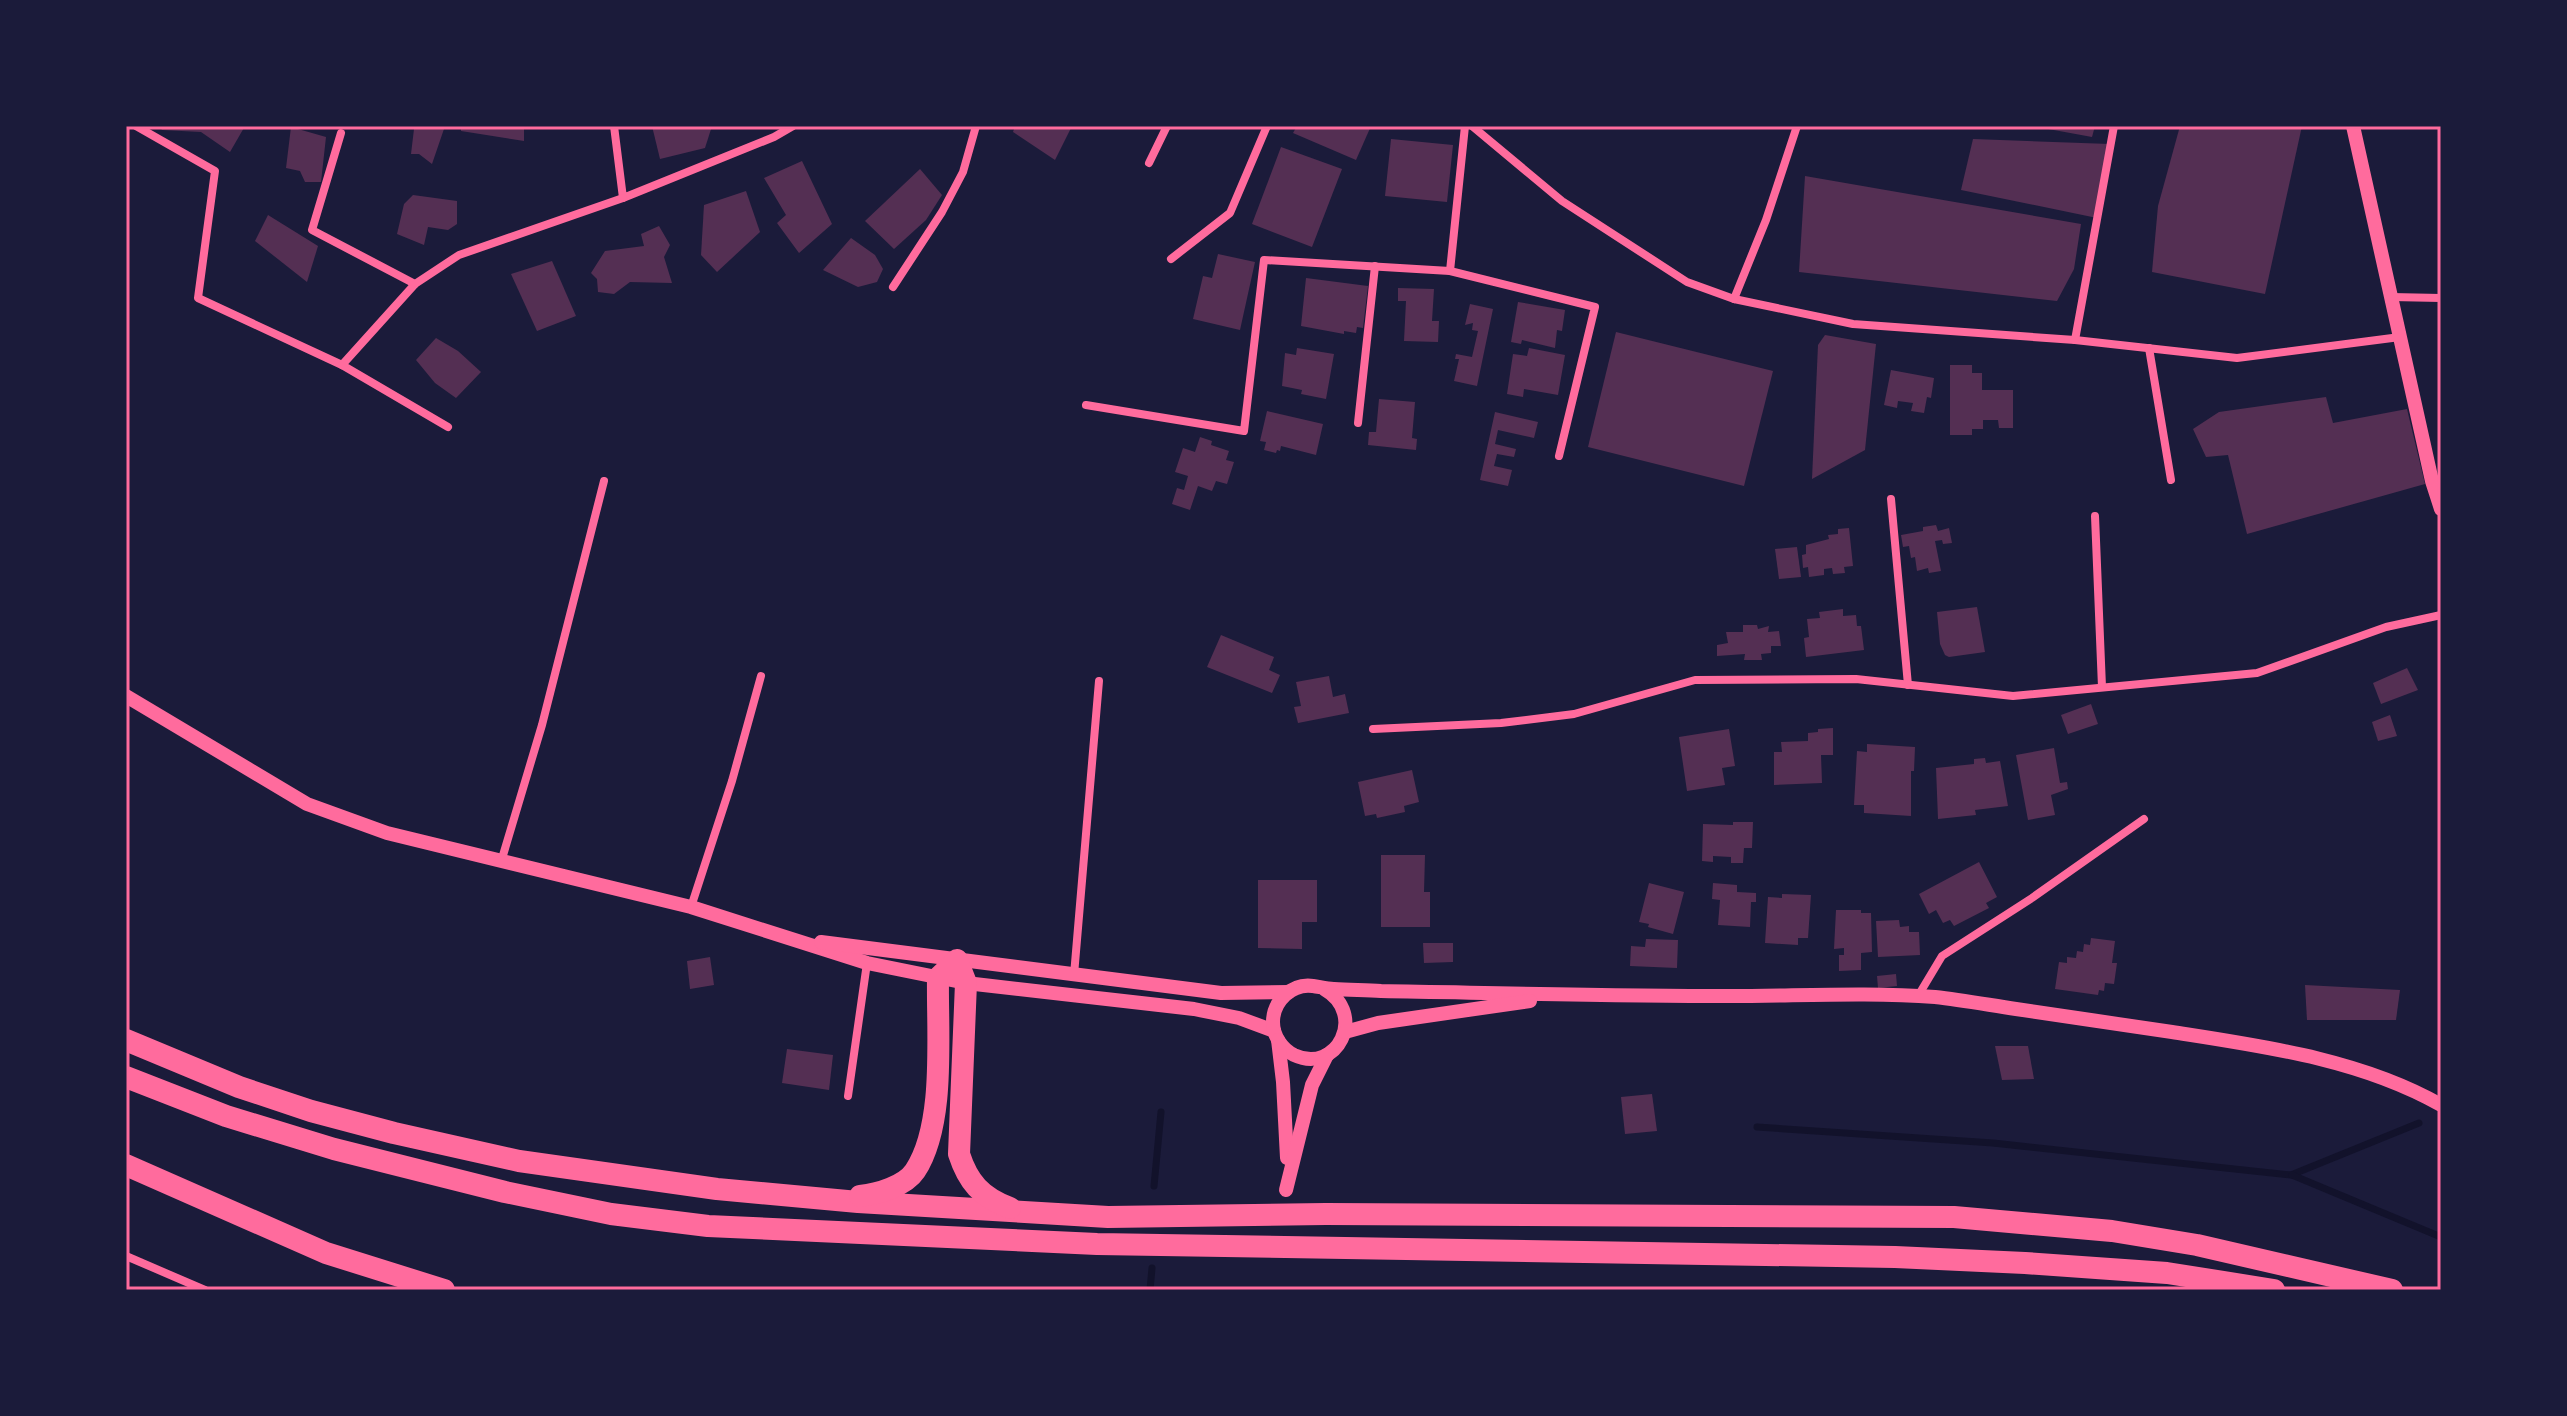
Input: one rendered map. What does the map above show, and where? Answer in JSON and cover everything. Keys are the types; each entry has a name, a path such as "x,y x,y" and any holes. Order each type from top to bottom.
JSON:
{"highway":[{"path":"824,1199 874,1194 913,1174 933,1127 938,978 957,960 966,983 959,1154 965,1174 975,1188 994,1202 1018,1211"},
{"path":"126,1040 254,1092 394,1133 519,1161 585,1172 824,1199 1108,1217 1341,1214 1954,1217 2112,1231 2183,1243 2392,1290"},
{"path":"126,1077 226,1116 334,1149 505,1192 611,1214 708,1226 1097,1244 1895,1257 2167,1273 2274,1290"},
{"path":"126,1165 326,1253 444,1290"}],"street":[{"path":"136,126 215,171 198,298 342,365 448,427"},
{"path":"614,126 623,198"},
{"path":"342,365 415,284 459,255 623,198 774,137 793,126"},
{"path":"893,287 942,212 963,172 976,126"},
{"path":"1149,163 1167,126"},
{"path":"1171,259 1230,213 1267,126"},
{"path":"1450,271 1465,126"},
{"path":"1472,126 1562,201 1687,282 1734,299 1853,324 2075,340 2237,358 2400,337"},
{"path":"1734,299 1766,220 1797,126"},
{"path":"2075,340 2114,126"},
{"path":"2353,126 2432,481 2441,509"},
{"path":"341,133 312,230 415,284"},
{"path":"1086,405 1244,431 1264,260 1450,271 1595,307 1559,456"},
{"path":"1358,423 1375,266"},
{"path":"2391,297 2441,298"},
{"path":"2149,348 2171,480"},
{"path":"501,862 542,725 604,481"},
{"path":"1891,499 1908,685"},
{"path":"2095,516 2102,687"},
{"path":"1373,729 1501,723 1574,714 1695,680 1856,679 2013,696 2257,673 2386,627 2441,615"},
{"path":"691,907 732,781 761,676"},
{"path":"1074,975 1099,681"},
{"path":"126,696 307,804 387,833 691,907 867,963 966,983 1194,1009 1239,1018 1276,1036 1285,1049 1305,1059 1327,1055"},
{"path":"1918,997 1942,956 2032,898 2144,819"},
{"path":"785,937 1221,993 1289,992 1312,985 1324,989 1570,995 1918,997 2133,1026 2299,1054 2372,1075 2441,1105"},
{"path":"848,1096 867,963"},
{"path":"1289,992 1275,1009 1283,1082 1287,1182 1312,1085 1327,1055 1345,1032 1345,1012 1341,1002 1324,989"},
{"path":"1345,1032 1378,1023 1570,995"},
{"path":"126,1256 205,1290"}],"building":[{"path":"159,126 245,126 230,152 201,132 162,130"},
{"path":"405,126 445,126 432,164 419,154 411,154 414,129"},
{"path":"461,126 524,126 524,141 461,131"},
{"path":"652,126 712,126 705,148 660,159"},
{"path":"1015,126 1072,126 1055,160 1013,132"},
{"path":"1297,126 1371,126 1356,160 1293,133"},
{"path":"2032,126 2095,126 2092,137"},
{"path":"2180,126 2302,126 2265,294 2152,272 2158,206"},
{"path":"291,127 326,137 321,182 305,182 300,171 286,168"},
{"path":"1391,139 1453,145 1447,202 1385,196"},
{"path":"1973,139 2110,144 2097,218 1961,190"},
{"path":"1281,147 1342,169 1312,247 1252,224"},
{"path":"802,161 832,224 799,253 777,223 786,215 764,178"},
{"path":"920,169 942,195 926,220 894,249 865,221"},
{"path":"1805,176 2081,224 2074,269 2057,301 1799,272"},
{"path":"746,191 760,232 717,272 701,255 704,205"},
{"path":"413,195 457,201 457,224 448,230 428,227 424,245 397,234 404,204"},
{"path":"268,215 318,246 307,282 255,241"},
{"path":"659,226 670,245 664,257 672,283 630,282 614,294 598,292 597,279 591,273 605,251 644,246 641,234"},
{"path":"851,238 875,255 883,269 877,282 858,287 823,270"},
{"path":"1218,254 1255,262 1240,330 1193,319 1203,276 1212,278"},
{"path":"552,261 576,316 537,331 511,274"},
{"path":"1306,278 1368,286 1363,328 1357,327 1356,333 1344,331 1344,334 1301,326"},
{"path":"1398,288 1434,289 1432,321 1439,321 1438,342 1404,341 1406,301 1398,301"},
{"path":"1518,302 1565,310 1562,331 1557,330 1555,348 1522,340 1521,344 1511,342"},
{"path":"1470,304 1493,309 1477,386 1454,381 1459,359 1455,359 1456,354 1472,357 1478,331 1472,330 1473,323 1465,325"},
{"path":"1616,332 1773,371 1744,486 1588,447"},
{"path":"1825,335 1876,344 1865,450 1812,479 1818,345"},
{"path":"436,338 458,351 481,372 456,398 435,383 416,360"},
{"path":"1297,348 1334,354 1326,399 1282,386 1285,353 1296,355"},
{"path":"1529,348 1565,355 1558,395 1524,389 1523,397 1507,394 1513,354 1527,356"},
{"path":"1950,365 1972,365 1972,373 1982,373 1982,390 2013,390 2013,428 1999,428 1998,420 1983,420 1983,429 1972,429 1972,435 1950,435"},
{"path":"1891,370 1934,378 1931,398 1927,397 1924,413 1911,411 1913,403 1898,401 1897,408 1884,405"},
{"path":"2326,397 2333,423 2407,409 2425,484 2247,534 2228,455 2206,457 2193,429 2219,412"},
{"path":"1379,399 1415,402 1412,438 1417,439 1416,450 1368,445 1369,432 1376,432"},
{"path":"1267,411 1323,424 1316,455 1281,446 1276,453 1264,450 1266,442 1260,441"},
{"path":"1495,412 1538,422 1534,438 1498,430 1495,444 1516,449 1514,457 1497,454 1494,466 1512,470 1508,486 1480,480"},
{"path":"1200,437 1212,441 1211,445 1229,451 1226,460 1234,462 1227,484 1216,481 1212,491 1198,486 1190,510 1172,504 1177,488 1184,490 1188,476 1175,472 1183,448 1195,452"},
{"path":"1936,525 1938,531 1949,528 1952,543 1935,541 1941,571 1929,573 1928,568 1917,571 1915,557 1911,558 1909,546 1903,547 1901,535"},
{"path":"1849,528 1853,566 1844,567 1845,573 1833,574 1832,568 1824,569 1824,575 1809,577 1808,567 1803,568 1802,555 1806,554 1806,545 1829,539 1828,535 1838,534 1838,529"},
{"path":"1797,547 1801,577 1779,579 1775,549"},
{"path":"1977,607 1985,652 1945,655 1940,644 1937,612"},
{"path":"1843,609 1843,616 1856,615 1857,626 1861,626 1864,650 1806,657 1804,638 1809,637 1807,619 1820,618 1819,612"},
{"path":"1743,625 1757,625 1758,629 1769,626 1768,632 1779,631 1781,646 1771,646 1771,653 1761,654 1762,660 1744,660 1745,654 1717,656 1717,645 1728,643 1726,632 1743,632"},
{"path":"1221,635 1274,657 1269,670 1280,675 1272,693 1207,667"},
{"path":"2407,668 2418,690 2381,704 2373,683"},
{"path":"1329,676 1333,697 1345,694 1349,713 1298,723 1294,707 1301,706 1296,682"},
{"path":"2091,704 2098,724 2068,734 2061,715"},
{"path":"2390,715 2397,736 2378,741 2372,722"},
{"path":"1833,728 1833,755 1821,755 1822,783 1774,785 1774,752 1782,752 1781,742 1808,741 1808,733"},
{"path":"1729,729 1735,766 1722,768 1725,785 1687,791 1679,737"},
{"path":"1867,744 1915,747 1914,771 1911,771 1911,816 1864,813 1864,805 1854,805 1857,751 1867,752"},
{"path":"2054,748 2060,783 2067,782 2068,789 2051,795 2055,815 2028,820 2016,755"},
{"path":"1985,758 1986,763 2000,761 2008,806 1975,810 1976,815 1938,819 1936,768 1974,764 1974,759"},
{"path":"1412,770 1419,802 1404,806 1405,812 1377,818 1376,814 1365,816 1358,782"},
{"path":"1733,822 1753,822 1752,848 1744,848 1743,863 1731,863 1731,857 1713,856 1713,862 1702,861 1703,824 1733,825"},
{"path":"1381,855 1425,855 1424,892 1430,892 1430,927 1381,927"},
{"path":"1979,862 1997,897 1986,903 1989,908 1954,926 1950,920 1943,923 1936,910 1929,914 1919,894"},
{"path":"1258,880 1317,880 1317,922 1302,922 1302,949 1258,948"},
{"path":"1649,883 1684,892 1673,934 1639,922"},
{"path":"1713,883 1737,885 1737,892 1756,893 1756,902 1751,902 1750,927 1718,925 1720,900 1712,899"},
{"path":"1782,894 1811,895 1808,938 1798,938 1798,945 1765,943 1768,897 1782,898"},
{"path":"1836,910 1871,913 1872,952 1861,953 1861,970 1839,971 1839,955 1844,955 1844,948 1834,949"},
{"path":"1899,920 1900,927 1909,926 1909,932 1919,932 1920,955 1878,957 1876,921"},
{"path":"2091,938 2115,941 2112,963 2117,963 2114,984 2105,983 2104,991 2099,990 2098,995 2055,989 2059,962 2067,963 2067,957 2076,958 2077,951 2083,952 2084,944 2090,945"},
{"path":"1646,939 1678,940 1677,968 1630,966 1631,946 1645,947"},
{"path":"1423,943 1453,943 1453,962 1424,963"},
{"path":"710,957 714,985 690,989 687,961"},
{"path":"1896,974 1897,986 1878,988 1877,976"},
{"path":"2305,985 2400,990 2396,1020 2307,1020"},
{"path":"1995,1046 2028,1046 2034,1079 2002,1080"},
{"path":"787,1049 833,1055 829,1090 782,1083"},
{"path":"1652,1094 1657,1131 1625,1134 1621,1097"}],"waterway":[{"path":"1154,1186 1161,1112"},
{"path":"1757,1127 1993,1143 2291,1175 2419,1123"},
{"path":"2292,1175 2441,1237"},
{"path":"1150,1290 1152,1268"}]}
